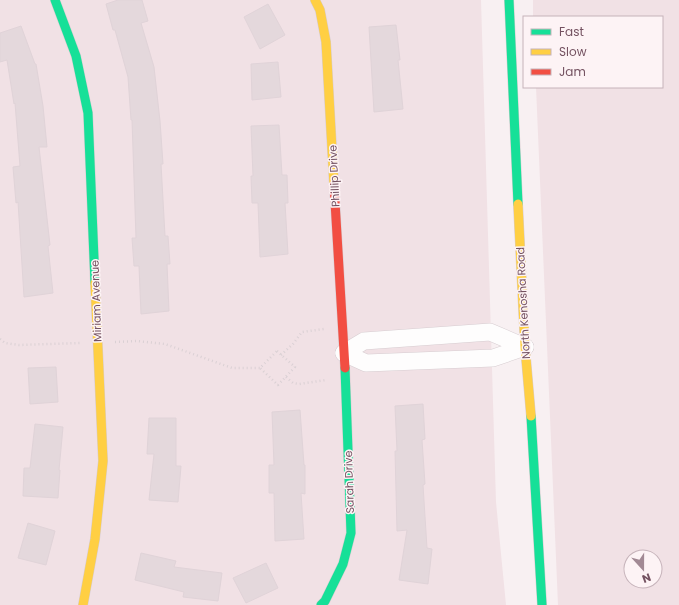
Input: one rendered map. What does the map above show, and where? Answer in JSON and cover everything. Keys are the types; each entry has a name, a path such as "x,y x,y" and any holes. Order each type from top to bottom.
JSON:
{"street":[{"name":"Miriam Avenue","path":"55,0 76,56 88,113 103,461 95,539 83,605"},
{"name":"Phillip Drive","path":"315,0 320,10 326,42 344,353"},
{"name":"North Kenosha Road","path":"509,0 525,347 532,430 542,605"},
{"path":"344,353 364,341 490,332 525,347"},
{"path":"344,353 366,363 493,358 525,347"},
{"name":"Sarah Drive","path":"321,605 325,601 343,564 352,533 344,353"}],"path":[{"path":"281,354 293,344 302,332 343,328"},
{"path":"0,339 5,343 19,345 137,341 165,344 232,368 260,368 278,385 295,367 277,351 260,368"}],"shaded area":[{"path":"0,0 481,0 496,502 506,605 0,605"},
{"path":"533,0 679,0 679,605 558,605 536,88 663,88 663,16 533,16"}],"building":[{"path":"118,0 142,0 148,21 141,23 154,67 160,121 165,236 168,236 170,264 167,264 169,311 141,314 139,266 134,266 132,238 136,238 132,120 128,77 106,4"},
{"path":"268,4 285,35 260,49 244,17"},
{"path":"396,25 403,109 374,112 369,27"},
{"path":"21,26 36,64 43,106 47,147 39,147 50,245 48,246 53,293 24,297 18,202 16,203 13,167 20,166 15,103 14,104 7,60 0,62 0,33"},
{"path":"278,62 281,97 252,100 251,64"},
{"path":"279,125 282,175 287,175 288,203 285,203 288,254 260,257 258,203 252,203 251,176 253,176 251,126"},
{"path":"56,367 58,402 30,404 28,368"},
{"path":"423,404 425,439 422,440 425,484 423,485 427,548 432,549 428,584 399,580 407,530 397,531 395,451 397,451 395,406"},
{"path":"300,410 305,465 305,494 301,493 304,539 275,541 274,493 269,493 269,465 274,465 272,412"},
{"path":"149,418 176,418 176,466 181,466 178,502 149,500 154,454 147,454"},
{"path":"35,424 63,427 58,498 23,496 24,468 30,468"},
{"path":"28,523 55,531 46,565 18,558"},
{"path":"141,553 176,561 174,567 222,573 218,601 183,597 184,592 135,580"},
{"path":"266,563 278,588 246,603 233,578"}],"traffic: fast":[{"path":"55,0 76,56 88,113 95,283"},
{"path":"509,0 518,204"},
{"path":"321,605 325,601 343,564 351,533 345,368"},
{"path":"531,416 542,605"}],"traffic: slow":[{"path":"315,0 320,10 326,42 334,185"},
{"path":"518,204 525,347 531,416"},
{"path":"83,605 95,539 103,461 95,283"}],"traffic: jam":[{"path":"334,185 345,368"}]}
